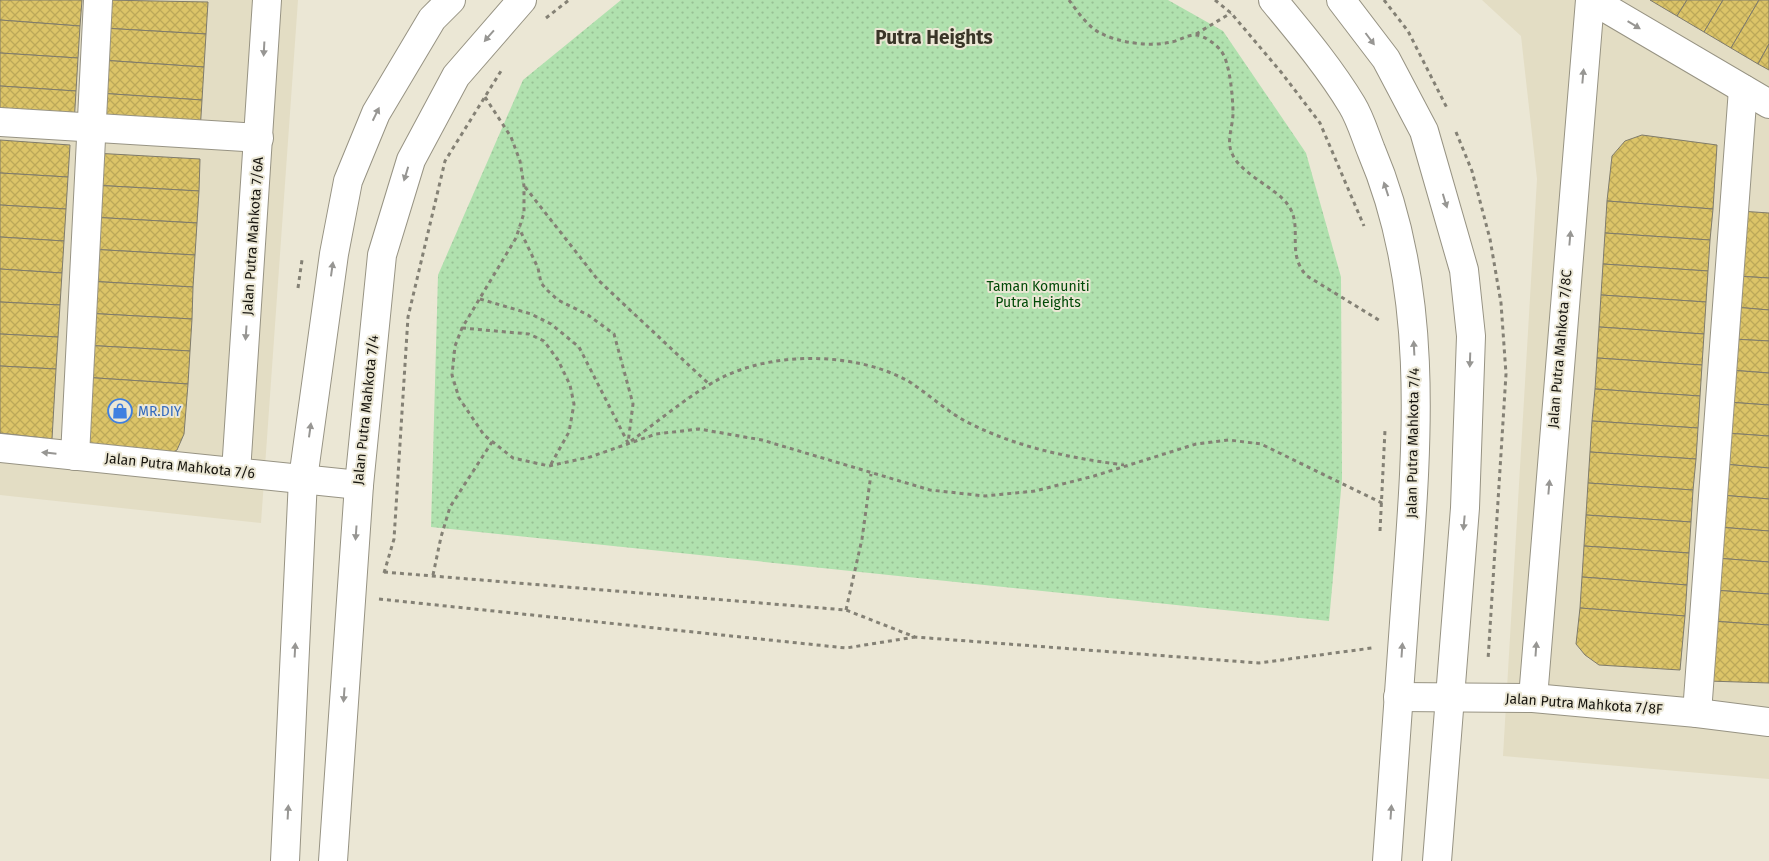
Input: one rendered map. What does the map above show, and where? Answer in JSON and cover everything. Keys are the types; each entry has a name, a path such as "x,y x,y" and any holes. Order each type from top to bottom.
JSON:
{"street":[{"path":"75,456 98,0"},
{"name":"Jalan Putra Mahkota 7/6A","path":"236,472 267,0"},
{"path":"285,861 303,479 334,254 348,182 376,113 432,19 451,0"},
{"name":"Jalan Putra Mahkota 7/4","path":"333,861 359,484 382,255 411,160 456,76 522,0"},
{"name":"Jalan Putra Mahkota 7/4","path":"1273,0 1314,50 1353,106 1378,167 1399,228 1412,310 1416,401 1412,506 1387,861"},
{"path":"1341,0 1386,59 1424,131 1464,270 1471,336 1465,508 1437,861"},
{"path":"1591,0 1769,104"},
{"name":"Jalan Putra Mahkota 7/8C","path":"1533,698 1591,0"},
{"path":"1697,713 1742,89"},
{"path":"0,122 259,138"},
{"name":"Jalan Putra Mahkota 7/6","path":"0,448 359,484"},
{"name":"Jalan Putra Mahkota 7/8F","path":"1398,697 1533,698 1697,713 1769,722"}],"path":[{"path":"546,18 569,0"},
{"path":"1070,0 1079,14 1099,33 1132,43 1170,43 1195,35 1231,13"},
{"path":"1215,0 1231,13 1281,72 1320,123 1367,231"},
{"path":"1195,35 1208,39 1222,52 1229,76 1233,114 1230,148 1238,162 1286,201 1293,212 1296,261 1299,268 1307,276 1382,322"},
{"path":"381,581 394,540 408,317 445,161 503,67"},
{"path":"485,97 511,137 520,161 524,186 524,213 516,238 462,328 455,346 452,375 459,398 484,436 513,458 549,466 590,457 656,434 700,429 762,440 930,490 985,496 1035,491 1127,466 1196,444 1229,440 1260,444 1381,504 1412,506"},
{"path":"524,186 598,280 710,385"},
{"path":"519,228 538,268 541,283 547,290 558,300 588,315 614,334 633,404 628,443"},
{"path":"480,299 531,314 551,324 579,347 628,443"},
{"path":"1381,312 1383,331"},
{"path":"462,328 529,334 544,341 558,360 570,385 574,404 569,432 549,466"},
{"path":"628,443 721,378 757,365 796,359 836,359 874,368 907,381 969,423 1019,444 1078,459 1127,466"},
{"path":"1379,537 1385,424"},
{"path":"433,575 450,507 492,442"},
{"path":"846,610 862,539 871,474"},
{"path":"1465,508 1497,510"},
{"path":"384,572 846,610 915,637"},
{"path":"379,590 376,599 846,648 915,637 1259,663 1372,648"},
{"path":"1372,639 1372,657"}],"shaded area":[{"path":"0,0 298,0 261,523 0,495"},
{"path":"1482,0 1769,0 1769,779 1503,756 1537,179 1521,36"}],"green space":[{"name":"Taman Komuniti Putra Heights","path":"621,0 1168,0 1223,31 1306,153 1341,277 1342,479 1329,621 431,527 438,275 523,80"}],"building":[{"path":"0,0 82,0 80,26 0,20"},
{"path":"104,0 208,2 206,34 102,28"},
{"path":"1650,0 1687,0 1677,16"},
{"path":"1687,0 1723,0 1704,32 1677,16"},
{"path":"1723,0 1759,0 1731,48 1704,32"},
{"path":"1759,0 1769,0 1769,44 1758,64 1731,48"},
{"path":"0,20 80,26 78,58 0,53"},
{"path":"102,28 206,34 204,67 100,60"},
{"path":"1769,44 1769,70 1758,64"},
{"path":"0,53 78,58 76,91 0,86"},
{"path":"100,60 204,67 202,100 98,93"},
{"path":"0,86 76,91 74,124 0,119"},
{"path":"98,93 202,100 200,132 95,125"},
{"path":"1642,135 1717,145 1713,209 1607,201 1612,156 1625,141"},
{"path":"0,140 70,145 68,177 0,173"},
{"path":"94,153 200,159 199,191 92,185"},
{"path":"0,173 68,177 66,209 0,205"},
{"path":"92,185 199,191 197,223 90,217"},
{"path":"1607,201 1713,209 1710,240 1605,233"},
{"path":"0,205 66,209 64,241 0,237"},
{"path":"1740,211 1769,213 1769,278 1736,276"},
{"path":"90,217 197,223 195,255 88,249"},
{"path":"1605,233 1710,240 1708,271 1603,264"},
{"path":"0,237 64,241 62,273 0,269"},
{"path":"88,249 195,255 193,287 86,281"},
{"path":"1603,264 1708,271 1706,302 1601,295"},
{"path":"0,269 62,273 60,305 0,302"},
{"path":"1736,276 1769,278 1769,310 1734,307"},
{"path":"86,281 193,287 192,319 84,313"},
{"path":"1601,295 1706,302 1704,334 1599,327"},
{"path":"0,302 60,305 58,337 0,334"},
{"path":"1734,307 1769,310 1769,341 1732,339"},
{"path":"84,313 192,319 190,351 82,345"},
{"path":"1599,327 1704,334 1702,365 1597,358"},
{"path":"0,334 58,337 56,369 0,366"},
{"path":"1732,339 1769,341 1769,373 1729,370"},
{"path":"82,345 190,351 188,384 81,377"},
{"path":"1597,358 1702,365 1700,396 1595,389"},
{"path":"0,366 56,369 52,439 0,433"},
{"path":"1729,370 1769,373 1769,405 1727,402"},
{"path":"81,377 188,384 184,434 177,450 161,458 77,453"},
{"path":"1595,389 1700,396 1698,428 1592,421"},
{"path":"1727,402 1769,405 1769,436 1725,433"},
{"path":"1592,421 1698,428 1696,459 1590,452"},
{"path":"1725,433 1769,436 1769,468 1723,464"},
{"path":"1590,452 1696,459 1693,490 1588,483"},
{"path":"1723,464 1769,468 1769,499 1720,495"},
{"path":"1588,483 1693,490 1691,522 1586,515"},
{"path":"1720,495 1769,499 1769,531 1718,527"},
{"path":"1586,515 1691,522 1689,553 1584,546"},
{"path":"1718,527 1769,531 1769,562 1715,558"},
{"path":"1584,546 1689,553 1687,585 1582,577"},
{"path":"1715,558 1769,562 1769,594 1713,590"},
{"path":"1582,577 1687,585 1685,616 1580,608"},
{"path":"1713,590 1769,594 1769,625 1711,621"},
{"path":"1580,608 1685,616 1680,670 1599,665 1585,655 1576,644"},
{"path":"1711,621 1769,625 1769,683 1708,681"}],"place":[{"name":"MR.DIY","path":"120,411"}],"district":[{"name":"Putra Heights","path":"934,37"}]}
